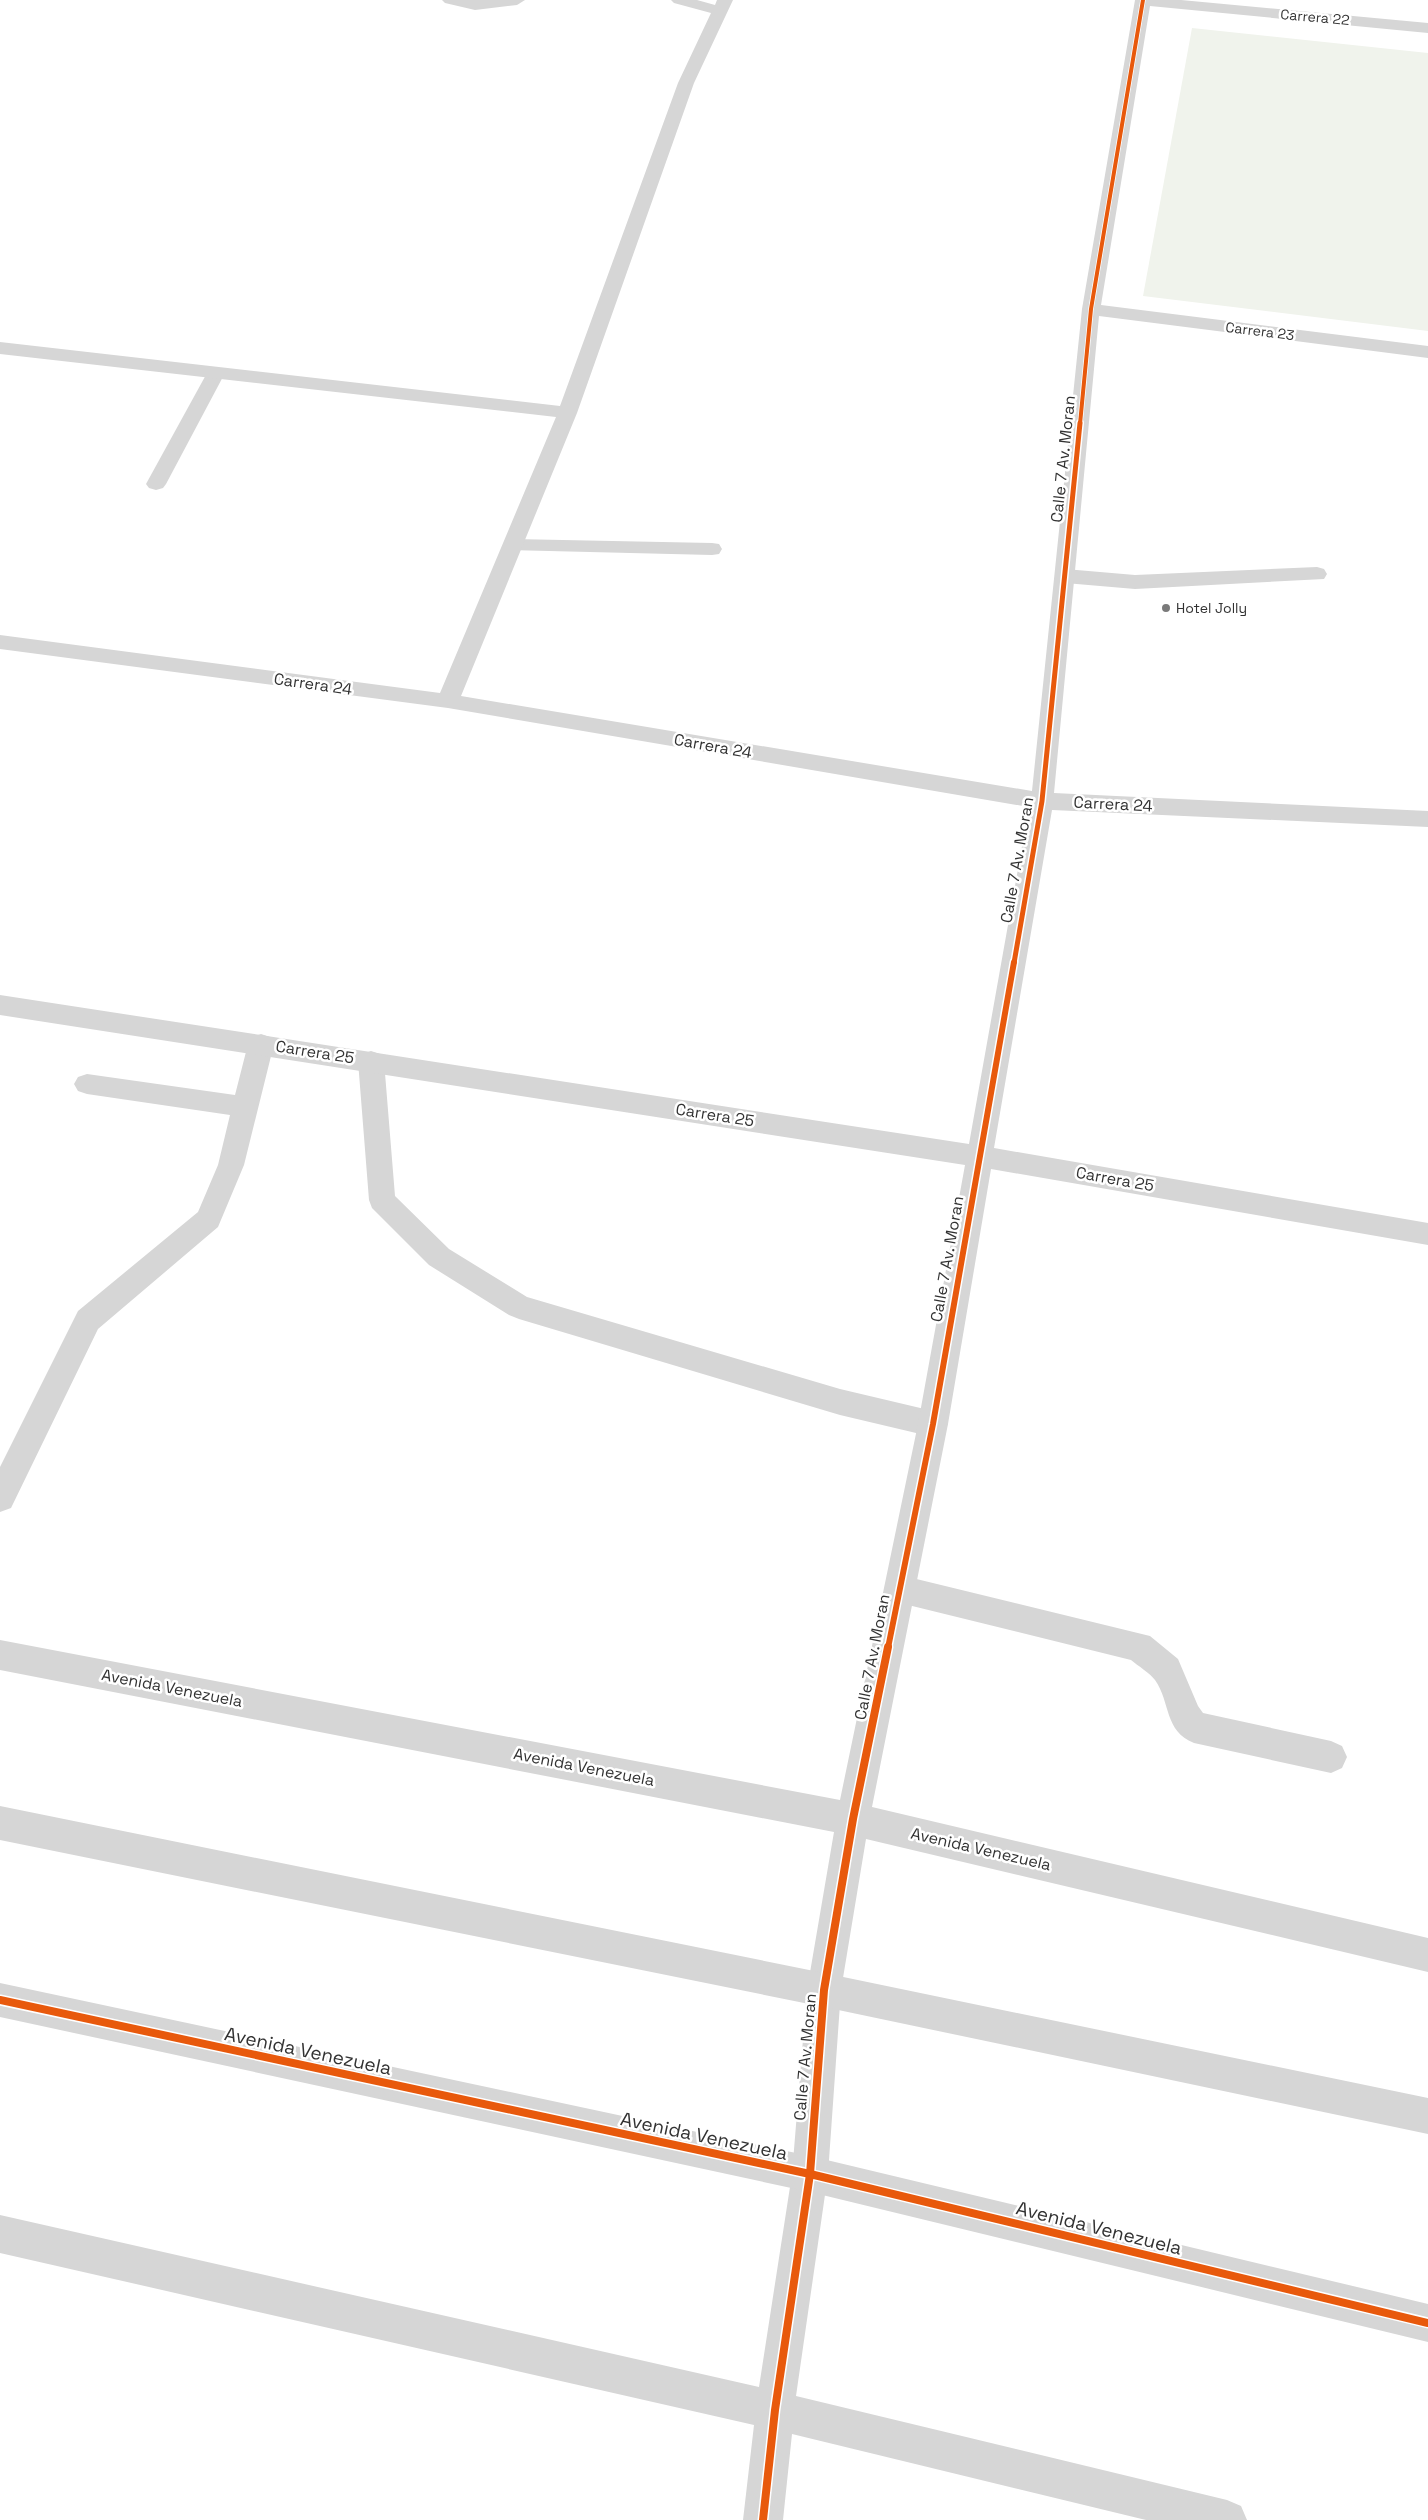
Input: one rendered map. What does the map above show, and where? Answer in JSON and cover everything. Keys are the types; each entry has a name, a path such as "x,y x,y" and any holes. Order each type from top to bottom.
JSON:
{"street":[{"path":"450,0 475,6 517,0"},
{"path":"448,702 567,413 686,83 723,6 678,0"},
{"name":"Carrera 22","path":"1143,0 1428,28"},
{"name":"Calle 7 Av. Moran","path":"763,2520 775,2410 810,2174 824,1990 854,1819 933,1424 1042,801 1092,309 1143,0"},
{"name":"Carrera 23","path":"1092,309 1428,352"},
{"path":"0,348 567,413"},
{"path":"156,484 216,373"},
{"path":"513,546 712,549"},
{"path":"1065,576 1136,582 1317,574"},
{"name":"Carrera 24","path":"0,642 448,702 1042,801 1428,819"},
{"name":"Carrera 25","path":"0,1005 979,1156 1428,1234"},
{"path":"0,1498 88,1320 208,1219 231,1165 261,1044"},
{"path":"371,1061 382,1200 440,1257 519,1307 840,1402 933,1424"},
{"path":"87,1084 247,1106"},
{"path":"900,1589 1139,1647 1167,1670 1186,1717 1194,1727 1331,1757"},
{"name":"Avenida Venezuela","path":"0,1655 854,1819 1428,1955"},
{"path":"0,1822 824,1990 1428,2116"},
{"name":"Avenida Venezuela","path":"0,2000 810,2174 1428,2323"},
{"path":"0,2234 775,2410 1227,2520"}],"shaded area":[{"path":"1192,28 1428,53 1428,331 1143,296"}],"cycle path":[{"path":"763,2520 775,2410 810,2174 824,1990 853,1819 933,1424 1042,801 1091,309 1143,0"},
{"path":"0,2000 810,2174 1428,2323"}],"place":[{"name":"Hotel Jolly","path":"1166,608"}]}
